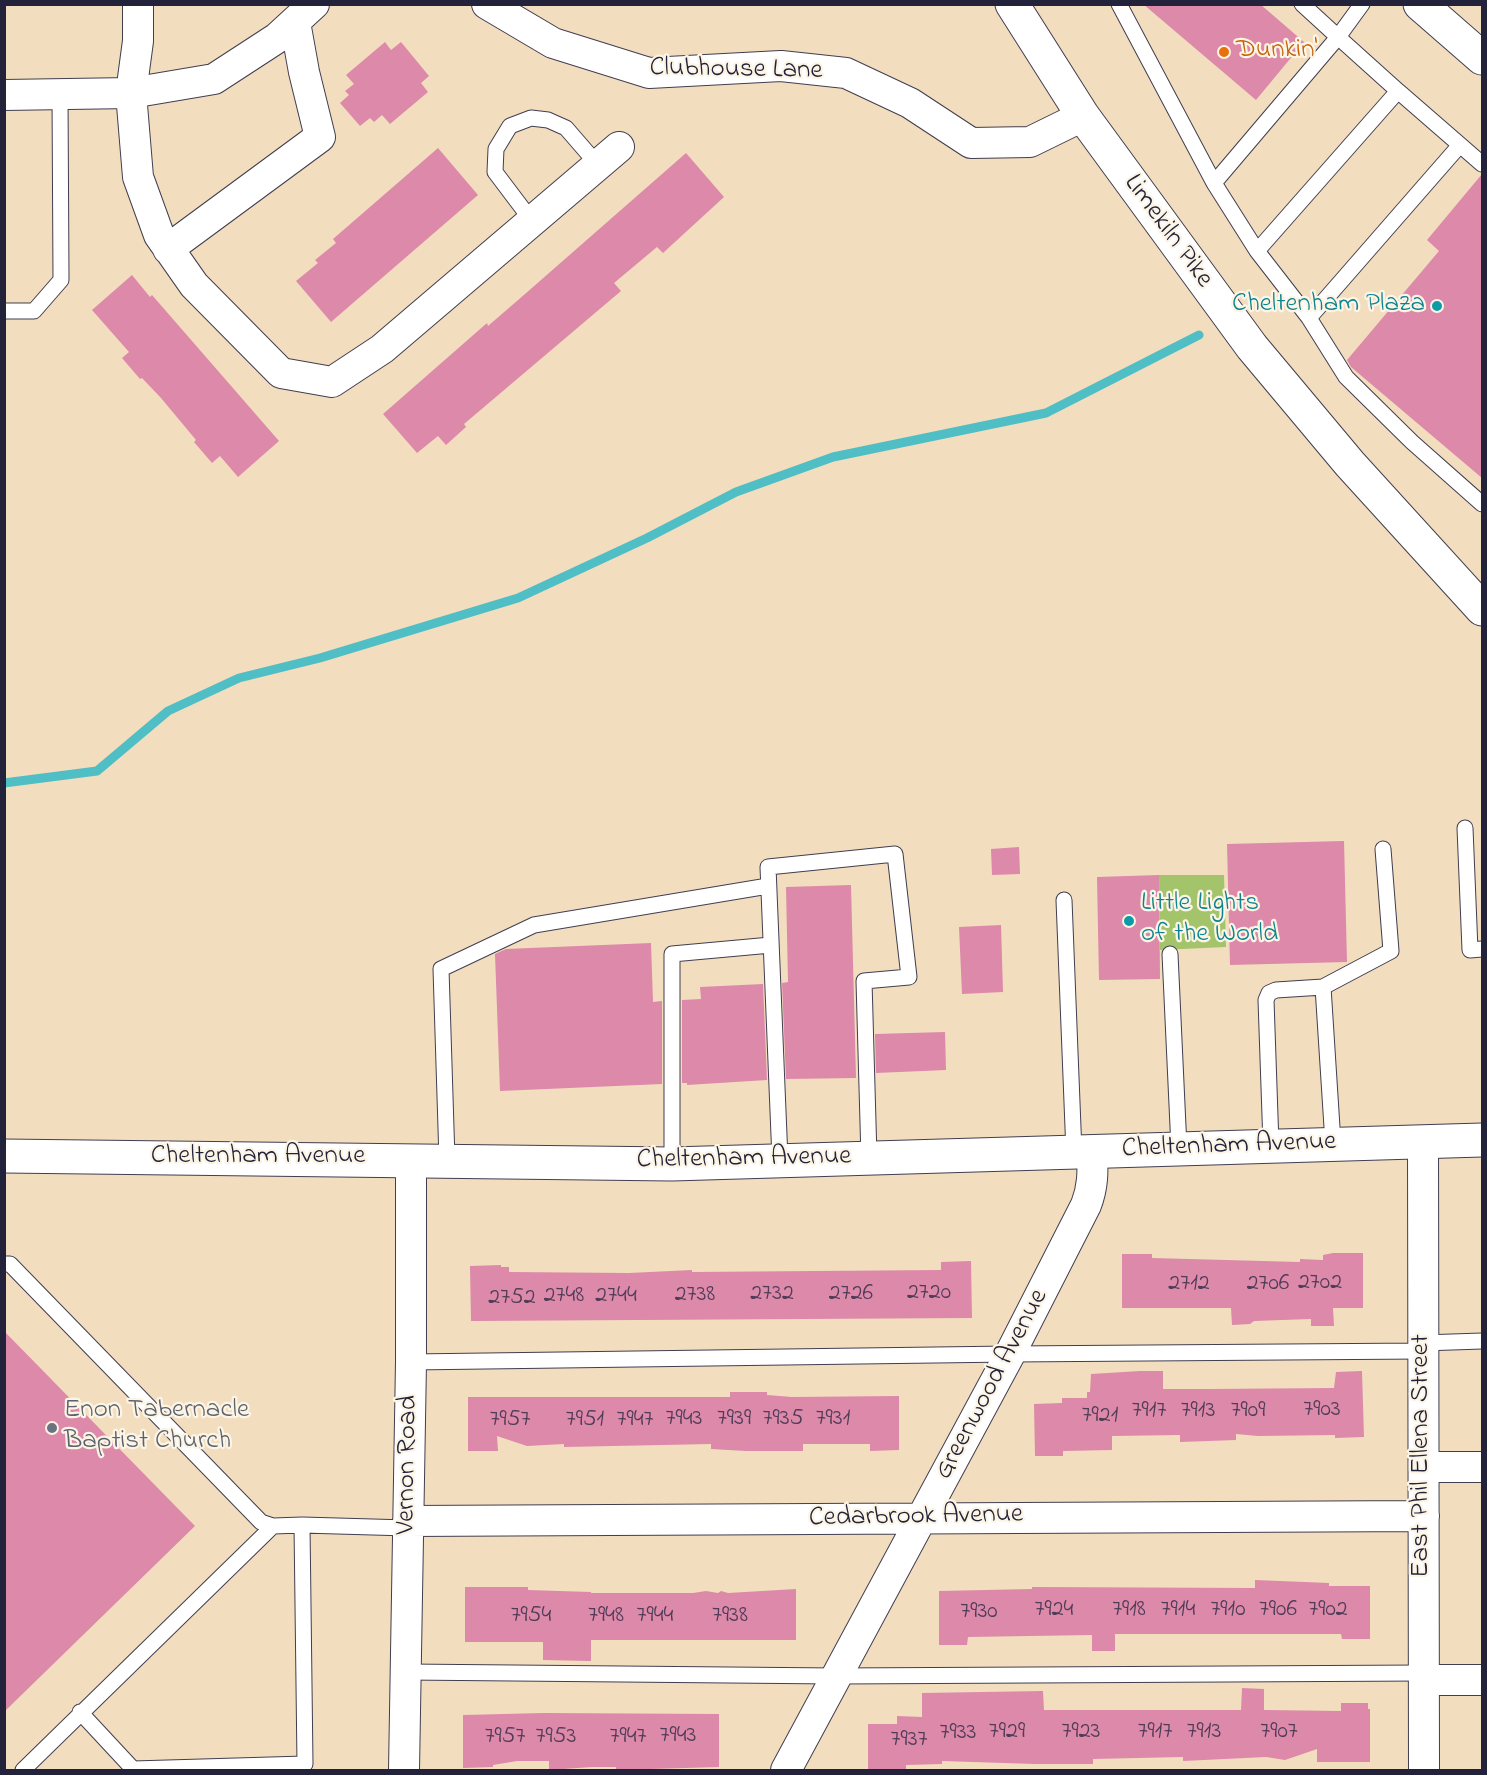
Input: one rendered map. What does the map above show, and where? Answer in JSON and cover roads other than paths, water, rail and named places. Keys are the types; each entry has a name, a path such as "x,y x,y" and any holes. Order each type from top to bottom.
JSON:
{"main road":[{"name":"Limekiln Pike","path":"1012,4 1083,116 1252,347 1350,464 1482,609"},
{"path":"1420,4 1482,58"},
{"name":"Cheltenham Avenue","path":"4,1156 672,1164 1482,1140"}],"street":[{"path":"138,4 138,41 131,93 138,177 159,236 194,285 281,373 332,382 382,349 609,156"},
{"name":"Clubhouse Lane","path":"487,4 554,43 649,73 781,66 846,73 910,103 971,143 1030,142 1083,116"},
{"path":"4,96 131,93 214,79 277,38 304,13"},
{"path":"168,249 320,136 304,72 304,13"},
{"name":"East Phil Ellena Street","path":"1423,1142 1424,1770"},
{"name":"Greenwood Avenue","path":"786,1770 1010,1354 1086,1205 1094,1178 1083,1153"},
{"name":"Vernon Road","path":"404,1770 411,1362 411,1160"},
{"path":"1424,1467 1482,1467"},
{"name":"Cedarbrook Avenue","path":"408,1525 972,1517 1424,1516"},
{"path":"1424,1677 1482,1680"}],"lane":[{"path":"1119,4 1214,183 1257,250 1310,318 1346,377 1412,442 1482,504"},
{"path":"1302,4 1482,164"},
{"path":"1214,183 1338,37 1362,4"},
{"path":"1257,250 1398,91"},
{"path":"4,311 34,311 61,280 60,95"},
{"path":"532,221 495,172 496,149 510,126 531,118 548,120 566,128 609,156"},
{"path":"1310,318 1460,145"},
{"path":"1465,828 1470,950 1482,949"},
{"path":"1271,1145 1266,1000 1269,993 1276,990 1323,987 1391,951 1383,849"},
{"path":"780,1160 768,867 895,854 909,977 864,981 869,1158"},
{"path":"447,1160 441,969 534,925 768,886"},
{"path":"1064,900 1083,1153"},
{"path":"672,1164 672,954 771,945"},
{"path":"1170,954 1179,1148"},
{"path":"1323,987 1333,1143"},
{"path":"4,1264 10,1264 261,1522 273,1526 408,1525"},
{"path":"411,1362 1422,1347 1482,1341"},
{"path":"80,1712 133,1769 306,1764 302,1525"},
{"path":"23,1770 273,1526"},
{"path":"405,1672 836,1676 1424,1677"}],"waterway":[{"path":"4,783 97,771 168,711 239,678 320,658 518,598 647,538 736,492 833,457 1046,413 1199,335"}],"place":[{"name":"Dunkin'","path":"1224,52"},
{"name":"Cheltenham Plaza","path":"1437,306"},
{"name":"Little Lights of the World","path":"1129,921"},
{"name":"Enon Tabernacle Baptist Church","path":"52,1428"}]}
